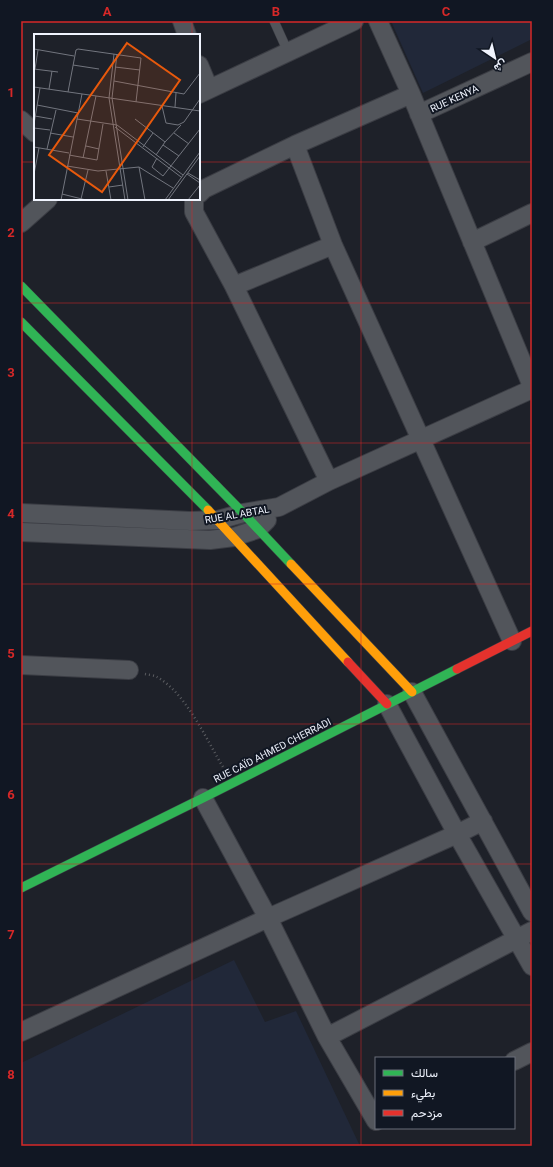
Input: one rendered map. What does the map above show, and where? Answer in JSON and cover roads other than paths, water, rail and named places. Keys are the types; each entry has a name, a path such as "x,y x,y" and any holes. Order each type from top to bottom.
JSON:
{"street":[{"path":"182,21 187,34"},
{"path":"200,70 204,92 354,21"},
{"path":"378,21 411,94 532,386"},
{"name":"RUE KENYA","path":"419,114 532,62"},
{"path":"200,192 295,145 411,94"},
{"path":"21,120 34,132"},
{"path":"295,145 333,245 512,641"},
{"path":"21,223 47,200"},
{"path":"197,200 194,212 234,286 329,481"},
{"path":"472,242 532,214"},
{"path":"234,286 333,245"},
{"path":"21,286 243,513 412,692 532,912"},
{"path":"21,322 218,520 388,704 457,834 525,935 532,966"},
{"path":"279,507 329,481 532,389"},
{"name":"RUE AL ABTAL","path":"21,513 190,521 218,520 243,513 279,507"},
{"name":"RUE AL ABTAL","path":"21,532 210,540 234,537 258,529 279,507"},
{"name":"RUE CAÏD AHMED CHERRADI","path":"21,888 203,798 532,631"},
{"path":"21,665 129,670"},
{"path":"203,798 268,918 328,1037 375,1119"},
{"path":"21,1032 483,821"},
{"path":"328,1037 525,935"},
{"path":"515,1060 532,1052"}],"lane":[{"path":"274,21 288,52"}]}
